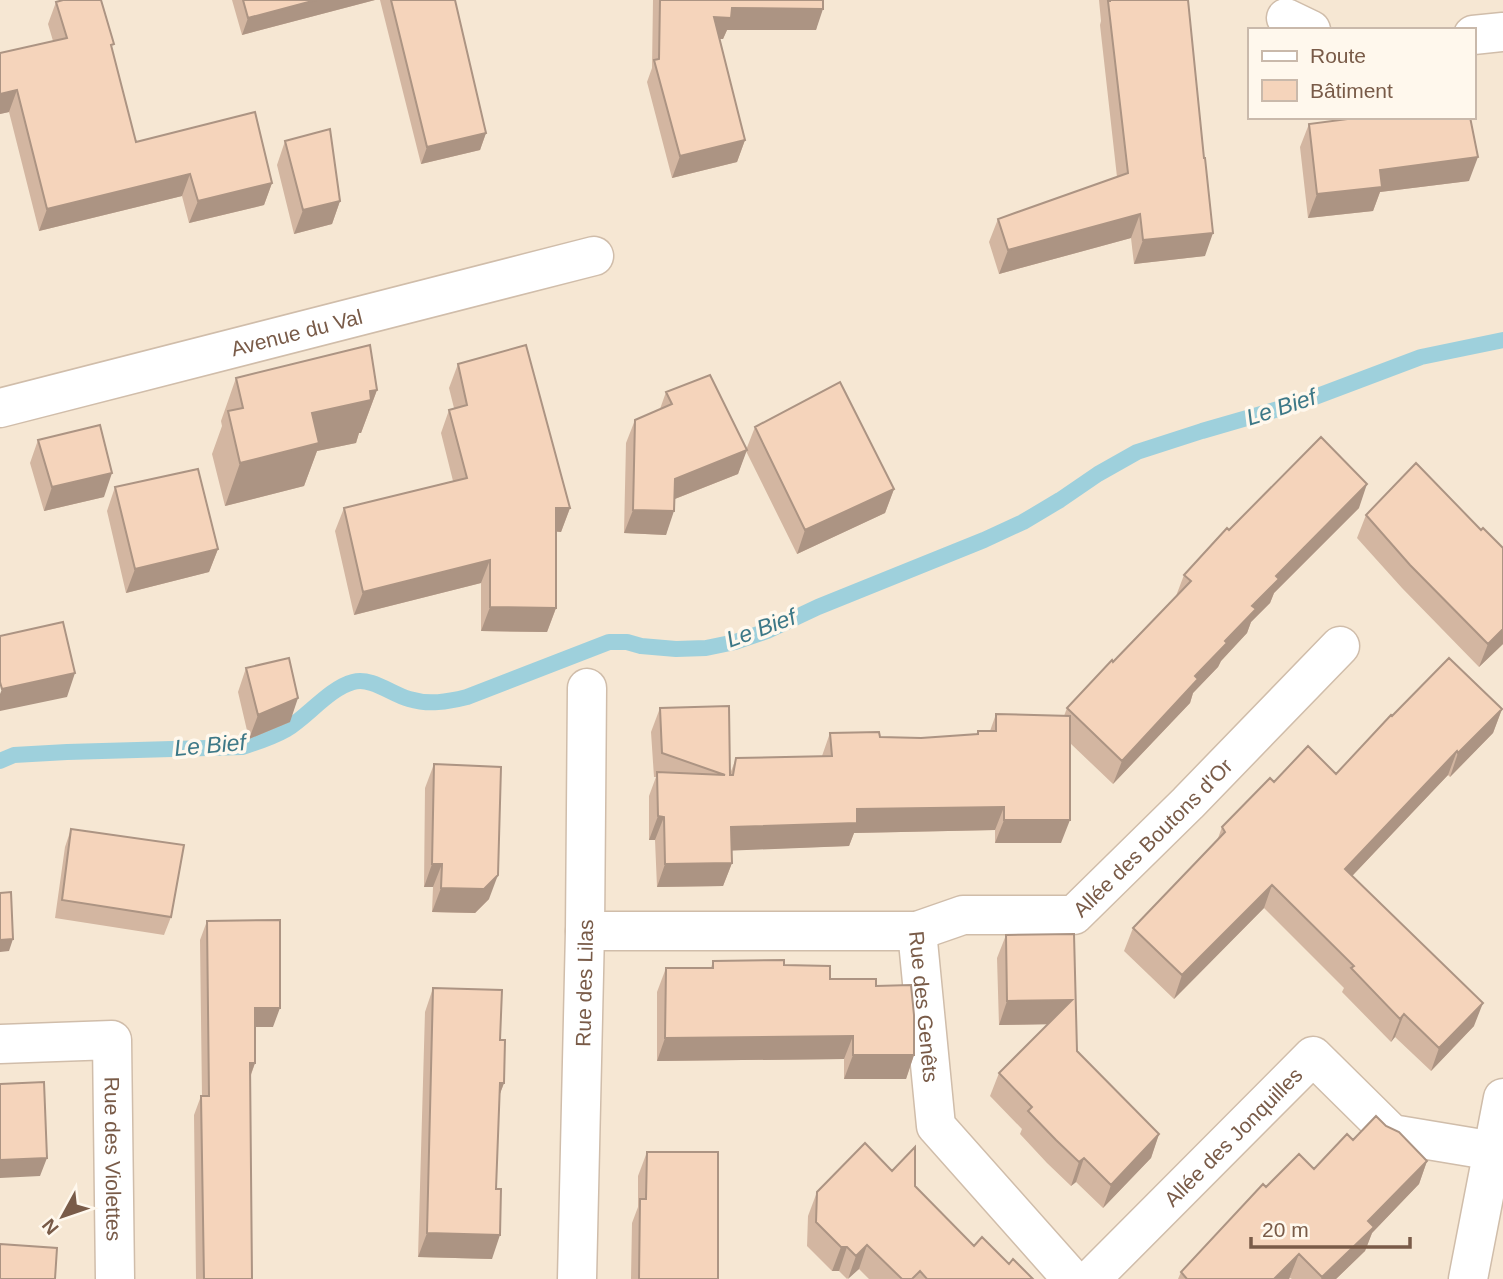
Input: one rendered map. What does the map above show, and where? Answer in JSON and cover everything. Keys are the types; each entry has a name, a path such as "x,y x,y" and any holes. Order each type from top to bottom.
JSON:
{"street":[{"path":"1475,35 1503,32"},
{"name":"Avenue du Val","path":"0,408 594,256"},
{"name":"Allée des Boutons d'Or","path":"917,931 963,915 1074,915 1188,803 1339,646"},
{"name":"Rue des Lilas","path":"577,1279 585,931 587,688"},
{"name":"Rue des Genêts","path":"585,931 917,931 936,1126 1072,1279"},
{"name":"Rue des Violettes","path":"0,1044 112,1040 115,1279"},
{"name":"Allée des Jonquilles","path":"1091,1279 1313,1056 1392,1133 1493,1151"},
{"path":"1468,1279 1503,1098"}],"shaded area":[{"path":"0,0 1503,0 1503,1279 0,1279"}],"building":[{"path":"101,0 136,142 255,112 272,183 198,201 190,174 47,209 17,90 0,94 0,53 67,38 56,2"},
{"path":"243,0 316,0 248,18"},
{"path":"391,0 455,0 486,133 427,147"},
{"path":"660,0 823,0 823,9 732,8 731,18 714,17 745,140 680,156 654,60 659,59"},
{"path":"1110,0 1188,0 1213,233 1143,240 1140,214 1008,250 998,219 1128,173"},
{"path":"1348,119 1470,119 1478,157 1380,170 1382,187 1317,194 1309,124"},
{"path":"330,129 340,201 303,210 285,141"},
{"path":"370,345 377,390 370,391 371,400 312,413 319,443 240,463 228,411 243,408 236,378"},
{"path":"526,345 570,508 556,508 556,608 490,607 490,560 363,592 344,508 467,478 449,410 467,405 458,364"},
{"path":"710,375 747,450 675,479 674,511 633,510 635,420 672,404 666,392"},
{"path":"840,382 894,489 805,530 755,427"},
{"path":"100,425 112,473 52,487 38,440"},
{"path":"1321,437 1367,484 1276,576 1279,579 1252,606 1256,609 1195,676 1198,679 1122,761 1067,708 1191,581 1184,575 1227,528 1229,530"},
{"path":"1416,463 1481,530 1483,528 1503,548 1503,629 1488,644 1410,565 1366,515"},
{"path":"198,469 218,549 135,569 115,487"},
{"path":"63,622 75,673 2,689 0,636"},
{"path":"289,658 298,698 258,715 246,668"},
{"path":"1449,658 1502,709 1458,753 1457,751 1345,869 1483,1003 1439,1048 1404,1014 1400,1019 1351,968 1354,966 1272,885 1182,975 1133,928 1225,832 1222,827 1270,778 1274,782 1308,746 1336,774"},
{"path":"729,706 730,775 733,775 736,758 832,756 830,733 879,732 880,737 921,738 978,734 978,731 996,731 996,714 1070,716 1070,820 1004,820 1004,807 857,809 857,823 731,827 732,863 665,864 664,817 658,816 657,772 725,775 662,753 660,708"},
{"path":"434,764 501,767 498,875 484,889 441,888 442,864 432,864"},
{"path":"71,829 184,845 171,917 62,900"},
{"path":"11,892 13,939 0,940 0,893"},
{"path":"280,920 280,1008 255,1008 255,1063 250,1063 252,1279 204,1279 201,1096 209,1096 207,921"},
{"path":"1074,934 1077,1051 1159,1134 1111,1185 1084,1158 1079,1162 1056,1140 1028,1111 1032,1107 999,1073 1072,1000 1007,1001 1006,935"},
{"path":"784,960 784,965 830,966 830,979 876,979 876,986 911,985 914,1055 853,1055 853,1036 665,1038 666,968 713,968 713,961"},
{"path":"433,988 502,990 500,1040 505,1040 504,1083 500,1083 496,1189 501,1189 500,1235 427,1233"},
{"path":"44,1082 47,1158 0,1160 0,1084"},
{"path":"1376,1116 1386,1126 1399,1132 1427,1161 1368,1221 1374,1227 1322,1277 1299,1254 1274,1279 1187,1279 1181,1272 1263,1184 1266,1187 1299,1154 1314,1169 1347,1134 1353,1140"},
{"path":"865,1143 892,1171 915,1147 915,1186 974,1246 982,1237 1009,1264 1013,1259 1033,1279 927,1279 920,1271 912,1279 902,1279 867,1245 856,1256 847,1247 841,1247 816,1222 817,1192"},
{"path":"647,1152 718,1152 718,1279 639,1279 640,1199 646,1199"},
{"path":"0,1244 57,1248 55,1279 0,1279"}],"waterway":[{"name":"Le Bief","path":"0,761 14,755 242,747 287,729 336,690 353,682 374,684 416,701 445,701 467,697 609,642 676,649 706,648 735,642 767,631 818,607 1023,522 1137,452 1299,403 1421,357 1503,340"}]}
